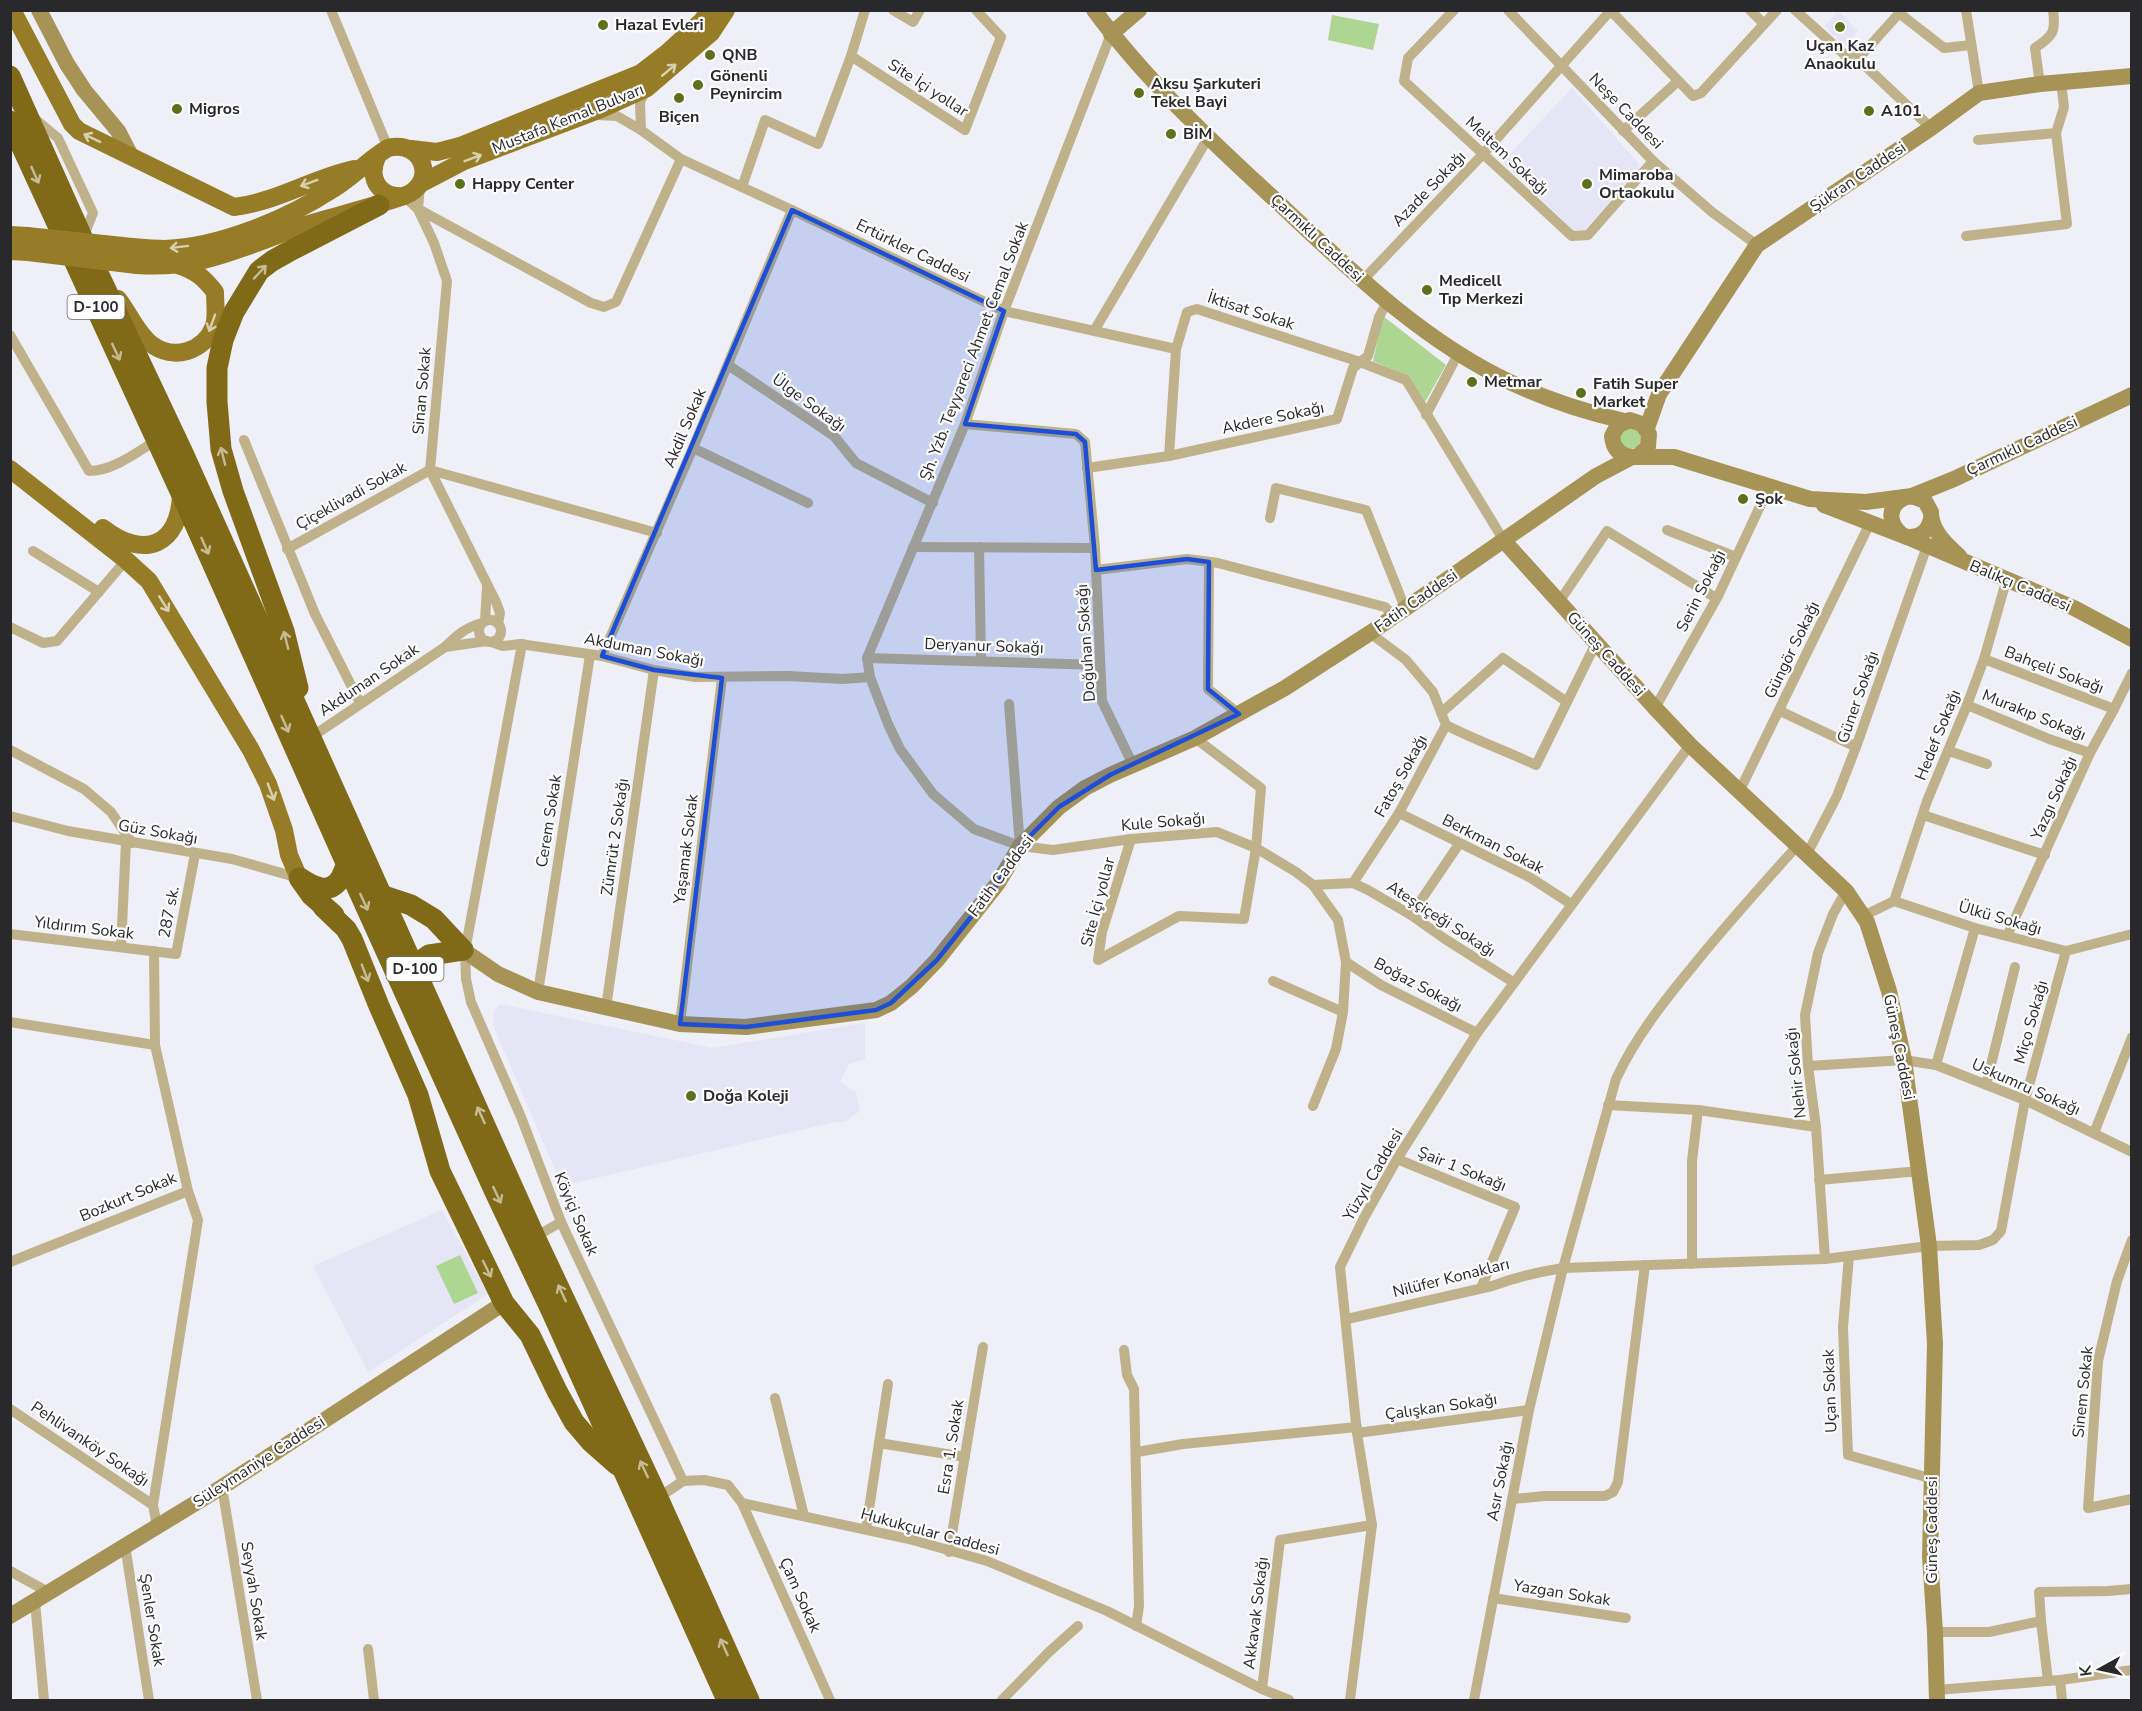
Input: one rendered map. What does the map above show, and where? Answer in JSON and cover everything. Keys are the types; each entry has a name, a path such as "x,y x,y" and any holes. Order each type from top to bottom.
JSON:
{"highway":[{"name":"D-100","path":"10,76 18,117 157,440 346,865 627,1477 727,1701"},
{"name":"D-100","path":"18,117 83,238 183,453 535,1237 658,1498 749,1701"},
{"path":"310,738 284,631 233,491 221,449 217,402 218,368 223,340 234,312 259,271 288,252 379,205"},
{"path":"299,878 316,889 324,888 335,884 346,865"},
{"path":"299,878 311,895 346,929 352,939 378,1006 418,1095 440,1170 504,1303 530,1335 574,1422 627,1477"},
{"path":"381,895 411,905 434,920 464,951"},
{"path":"323,908 358,928 380,937"},
{"path":"414,966 429,955 464,951"}],"main road":[{"path":"12,10 72,124 79,131 234,207 252,205 404,146 411,149 422,161 423,177 416,190 404,196 307,225 192,264 159,267 134,256 19,244"},
{"path":"39,10 67,64 84,90 118,131 131,156"},
{"name":"Mustafa Kemal Bulvarı","path":"411,149 437,152 460,146 641,72 667,53 702,21 709,10"},
{"name":"Mustafa Kemal Bulvarı","path":"420,184 464,161 647,88 711,33 726,10"},
{"name":"Çarmıklı Caddesi","path":"1094,10 1111,34 1191,122 1387,302 1458,354 1512,384 1581,411"},
{"path":"1111,34 1139,10"},
{"name":"Şükran Caddesi","path":"1659,394 1757,245 1979,93 2040,84 2132,76"},
{"path":"377,157 373,165 375,182 387,194 404,196"},
{"path":"134,256 186,247 261,225 301,208 334,189 377,157"},
{"path":"99,275 149,343 162,351 173,354 188,351 197,346 213,326 216,314 215,292 205,279 191,269 178,265"},
{"path":"1596,476 1618,425 1659,394"},
{"path":"1635,456 1647,447 1648,431 1659,394"},
{"name":"Çarmıklı Caddesi","path":"1674,457 1810,499 1866,502 1909,496 1954,478 2132,395"},
{"path":"1581,411 1636,420 1674,457"},
{"path":"1581,411 1613,439 1620,453 1635,456 1674,457"},
{"path":"10,455 117,539 135,545 150,545 162,540 173,530 181,508 181,493"},
{"name":"Fatih Caddesi","path":"464,951 498,974 538,992 680,1024 746,1027 876,1010 891,1003 912,986 937,960 998,883 1020,846 1059,807 1085,788 1195,738 1285,688 1370,633 1596,476 1635,456"},
{"path":"10,470 126,560 149,581 251,750 274,799 289,855 299,878"},
{"path":"1954,478 1935,500 1931,516 1926,531 1914,537 1904,536 1895,530 1890,517 1894,504 1909,496 1925,501 1931,516 1935,529 1966,563"},
{"name":"Balıkçı Caddesi","path":"1810,499 2007,578 2074,608 2132,639"},
{"name":"Güneş Caddesi","path":"1504,541 1690,744 1846,891 1867,922 1889,991 1904,1060 1929,1246 1935,1344 1930,1556 1937,1695"},
{"name":"Süleymaniye Caddesi","path":"10,1616 222,1487 504,1303"}],"street":[{"path":"330,10 377,157"},
{"path":"742,187 765,120 818,144 851,56 865,10"},
{"path":"893,10 912,22 920,10"},
{"name":"Site İçi yollar","path":"851,56 965,130 1001,37 976,10"},
{"name":"Meltem Sokağı","path":"1454,10 1408,58 1404,81 1572,236 1588,235 1653,161"},
{"name":"Neşe Caddesi","path":"1509,10 1653,161 1712,212 1757,245"},
{"path":"1750,10 1764,24"},
{"path":"1611,11 1693,96 1701,93 1777,10"},
{"path":"1796,10 1845,55 1858,59 1931,128"},
{"path":"1966,10 1979,93"},
{"path":"2040,84 2035,48 2048,40 2056,27 2054,10"},
{"name":"Azade Sokağı","path":"1362,281 1483,154 1611,11"},
{"path":"1858,59 1901,12 1944,48 1971,45"},
{"name":"Şh. Yzb. Teyyareci Ahmet Cemal Sokak","path":"867,658 965,424 1004,311 1111,34"},
{"path":"1623,131 1677,82"},
{"path":"1966,236 2067,224 2056,132 2064,107 2061,82"},
{"path":"641,130 640,102 647,88"},
{"name":"Ertürkler Caddesi","path":"584,115 617,116 681,159 1004,311 1176,349"},
{"path":"1978,140 2056,132"},
{"path":"1094,331 1208,138"},
{"path":"420,184 418,209 591,303 604,307 616,302 681,159"},
{"name":"Sinan Sokak","path":"404,196 418,209 434,243 447,281 430,470"},
{"name":"Akdil Sokak","path":"602,656 693,448 792,210"},
{"name":"Akdere Sokağı","path":"1087,468 1169,456 1337,419 1353,368 1368,356 1378,316 1387,302"},
{"name":"İktisat Sokak","path":"1169,456 1176,349 1187,312 1197,309 1360,362 1406,380 1504,541"},
{"path":"10,335 89,471 99,471 112,466 157,440"},
{"path":"1426,415 1458,354"},
{"name":"Ülge Sokağı","path":"728,365 834,436 856,463 933,502"},
{"name":"Doğuhan Sokağı","path":"965,424 1076,434 1085,442 1095,548 1102,701 1133,765"},
{"path":"244,440 315,614 360,703"},
{"path":"693,448 808,503"},
{"path":"430,470 657,532"},
{"path":"430,470 487,586 500,614 500,635 489,641 479,633 484,622 487,586"},
{"name":"Çiçeklivadi Sokak","path":"287,549 430,470"},
{"name":"Serin Sokağı","path":"1655,708 1716,598 1770,485"},
{"path":"1270,518 1276,488 1366,510 1399,612"},
{"name":"Güngör Sokağı","path":"1740,790 1870,523"},
{"path":"1667,530 1736,556"},
{"path":"1559,602 1608,531 1716,598"},
{"name":"Güner Sokağı","path":"1608,1105 1621,1067 1665,1000 1736,912 1803,850 1836,796 1856,747 1927,546"},
{"path":"913,547 1095,548"},
{"path":"979,547 981,660"},
{"path":"33,551 99,592"},
{"path":"1096,570 1187,559 1209,562 1399,612"},
{"path":"12,632 43,643 57,641 126,560"},
{"path":"1209,562 1208,689 1239,714"},
{"name":"Hedef Sokağı","path":"1894,901 1923,815 1984,659 2007,578"},
{"path":"484,622 492,620 499,626"},
{"name":"Akduman Sokak","path":"310,738 445,647 471,625 484,622"},
{"name":"Akduman Sokağı","path":"499,626 521,644"},
{"name":"Fatoş Sokağı","path":"1353,883 1400,813 1446,725 1432,692 1406,660 1370,633"},
{"name":"Akduman Sokak","path":"445,647 489,641"},
{"name":"Akduman Sokağı","path":"489,641 503,646 521,644 602,656 654,670 695,677 788,676 843,679 870,677"},
{"path":"1446,725 1487,746 1536,765 1596,643"},
{"name":"Köyiçi Sokak","path":"521,644 464,951 466,979 471,1002 521,1117 561,1222 683,1481"},
{"name":"Cerem Sokak","path":"538,992 590,655"},
{"path":"867,658 870,677"},
{"name":"Deryanur Sokağı","path":"867,658 1100,665"},
{"path":"1441,713 1503,658 1567,702"},
{"name":"Bahçeli Sokağı","path":"1984,659 2114,710"},
{"name":"Zümrüt 2 Sokağı","path":"606,1008 654,670"},
{"name":"Yazgı Sokağı","path":"2007,936 2090,753 2132,673"},
{"name":"Kule Sokağı","path":"870,677 900,749 933,794 974,829 1020,846 1053,850 1131,838 1217,832 1256,848 1313,885 1338,920 1346,962 1343,1012 1336,1049 1313,1106"},
{"name":"Yaşamak Sokak","path":"680,1024 722,678"},
{"path":"1009,704 1020,846"},
{"name":"Murakıp Sokağı","path":"1967,705 2049,739 2090,753"},
{"path":"1780,711 1856,747"},
{"path":"1195,738 1261,788 1256,848"},
{"name":"Yüzyıl Caddesi","path":"1350,1701 1372,1525 1357,1430 1340,1268 1364,1218 1397,1159 1477,1033 1690,744"},
{"path":"10,750 84,789 111,812 129,842 121,947"},
{"path":"1949,751 1987,764"},
{"name":"Berkman Sokak","path":"1400,813 1531,878 1571,904"},
{"path":"1923,815 2045,855"},
{"name":"Güz Sokağı","path":"10,816 68,831 232,859 299,878"},
{"name":"Site İçi yollar","path":"1131,838 1102,932 1098,960 1179,916 1244,919 1256,848"},
{"path":"1411,915 1459,844"},
{"name":"287 sk.","path":"154,951 177,954 195,854"},
{"path":"1313,885 1353,883"},
{"name":"Ateşçiçeği Sokağı","path":"1353,883 1411,915 1513,982"},
{"name":"Nehir Sokağı","path":"1825,1259 1816,1127 1808,1066 1805,1015 1818,953 1833,914 1846,891"},
{"path":"1863,916 1894,901"},
{"name":"Ülkü Sokağı","path":"1894,901 1975,928 2066,951 2131,933"},
{"path":"1936,1065 1975,928"},
{"name":"Yıldırım Sokak","path":"10,934 154,951"},
{"name":"Bozkurt Sokak","path":"10,1262 188,1191 155,1045 154,951"},
{"name":"Miço Sokağı","path":"1849,1256 1929,1246 1984,1244 1993,1240 2001,1231 2025,1100 2066,951"},
{"name":"Boğaz Sokağı","path":"1346,962 1381,985 1477,1033"},
{"path":"1986,1085 2015,967"},
{"path":"1274,981 1343,1012"},
{"path":"10,1022 155,1045"},
{"path":"2094,1133 2132,1037"},
{"name":"Uskumru Sokağı","path":"1808,1066 1904,1060 1936,1065 2025,1100 2132,1152"},
{"path":"2120,1065 2132,1070"},
{"path":"1608,1105 1698,1110 1816,1127"},
{"name":"Asır Sokağı","path":"1474,1701 1529,1410 1563,1269 1608,1105"},
{"path":"1692,1264 1692,1161 1698,1110"},
{"name":"Şair 1 Sokağı","path":"1397,1159 1515,1207 1481,1288"},
{"path":"1819,1180 1920,1171"},
{"path":"157,1526 153,1505 198,1220 188,1191"},
{"path":"535,1237 561,1222"},
{"name":"Sinem Sokak","path":"2132,1240 2117,1281 2098,1361 2088,1508 2132,1499"},
{"name":"Nilüfer Konakları","path":"1347,1319 1481,1288 1531,1273 1563,1269 1825,1259 1849,1256"},
{"name":"Uçan Sokak","path":"1849,1256 1843,1327 1848,1455 1932,1479"},
{"path":"1512,1499 1545,1496 1605,1496 1613,1492 1617,1486 1645,1265"},
{"name":"Esra 1. Sokak","path":"949,1552 983,1347"},
{"path":"1124,1350 1127,1375 1134,1389 1137,1452 1139,1606 1136,1626"},
{"path":"866,1529 888,1384"},
{"path":"775,1398 804,1516"},
{"name":"Pehlivanköy Sokağı","path":"10,1408 153,1505"},
{"name":"Çalışkan Sokağı","path":"1137,1452 1183,1444 1357,1430 1529,1410"},
{"path":"879,1443 965,1457"},
{"path":"658,1498 683,1481 704,1480 728,1485 742,1503"},
{"name":"Seyyah Sokak","path":"222,1487 257,1701"},
{"name":"Hukukçular Caddesi","path":"742,1503 909,1539 987,1561 1107,1611 1289,1701"},
{"name":"Çam Sokak","path":"742,1503 830,1701"},
{"name":"Akkavak Sokağı","path":"1262,1689 1280,1540 1372,1525"},
{"name":"Şenler Sokak","path":"125,1545 149,1701"},
{"path":"10,1571 41,1597 44,1701"},
{"path":"2048,1681 2039,1592 2132,1589"},
{"name":"Yazgan Sokak","path":"1493,1598 1626,1618"},
{"path":"1935,1632 1989,1632 2041,1621"},
{"path":"1002,1701 1049,1652 1078,1626"},
{"path":"368,1649 374,1701"},
{"path":"1937,1695 2132,1670"},
{"path":"2060,1680 2062,1701"}],"highlighted area":[{"path":"792,210 1004,311 965,424 1076,434 1085,442 1096,570 1187,559 1209,562 1208,689 1239,714 1110,775 1059,807 1020,846 998,883 937,960 891,1003 876,1010 746,1027 680,1024 722,678 654,670 602,656"}],"shaded area":[{"name":"Uçan Kaz Anaokulu","path":"1838,11 1858,31 1845,45 1825,26"},
{"path":"1572,88 1639,164 1638,171 1584,230 1574,230 1502,162"},
{"name":"Doğa Koleji","path":"500,1004 713,1048 865,1023 865,1059 849,1064 840,1082 856,1092 860,1111 845,1122 835,1122 562,1186 493,1025 494,1011"},
{"path":"442,1210 488,1294 368,1372 313,1266"}],"green space":[{"path":"1332,15 1379,24 1373,50 1328,40"},
{"path":"1383,316 1446,365 1425,402 1410,377 1373,361"},
{"path":"1630,427 1638,430 1641,438 1638,446 1630,449 1622,446 1619,438 1622,430"},
{"path":"460,1255 478,1293 454,1304 436,1266"}],"place":[{"name":"Hazal Evleri","path":"603,25"},
{"name":"Uçan Kaz Anaokulu","path":"1840,27"},
{"name":"QNB","path":"710,55"},
{"name":"Gönenli Peynircim","path":"698,85"},
{"name":"Aksu Şarkuteri Tekel Bayi","path":"1139,93"},
{"name":"Biçen","path":"679,98"},
{"name":"Migros","path":"177,109"},
{"name":"A101","path":"1869,111"},
{"name":"BİM","path":"1171,134"},
{"name":"Happy Center","path":"460,184"},
{"name":"Mimaroba Ortaokulu","path":"1587,184"},
{"name":"Medicell Tıp Merkezi","path":"1427,290"},
{"name":"Metmar","path":"1472,382"},
{"name":"Fatih Super Market","path":"1581,393"},
{"name":"Şok","path":"1743,499"},
{"name":"Doğa Koleji","path":"691,1096"}]}
